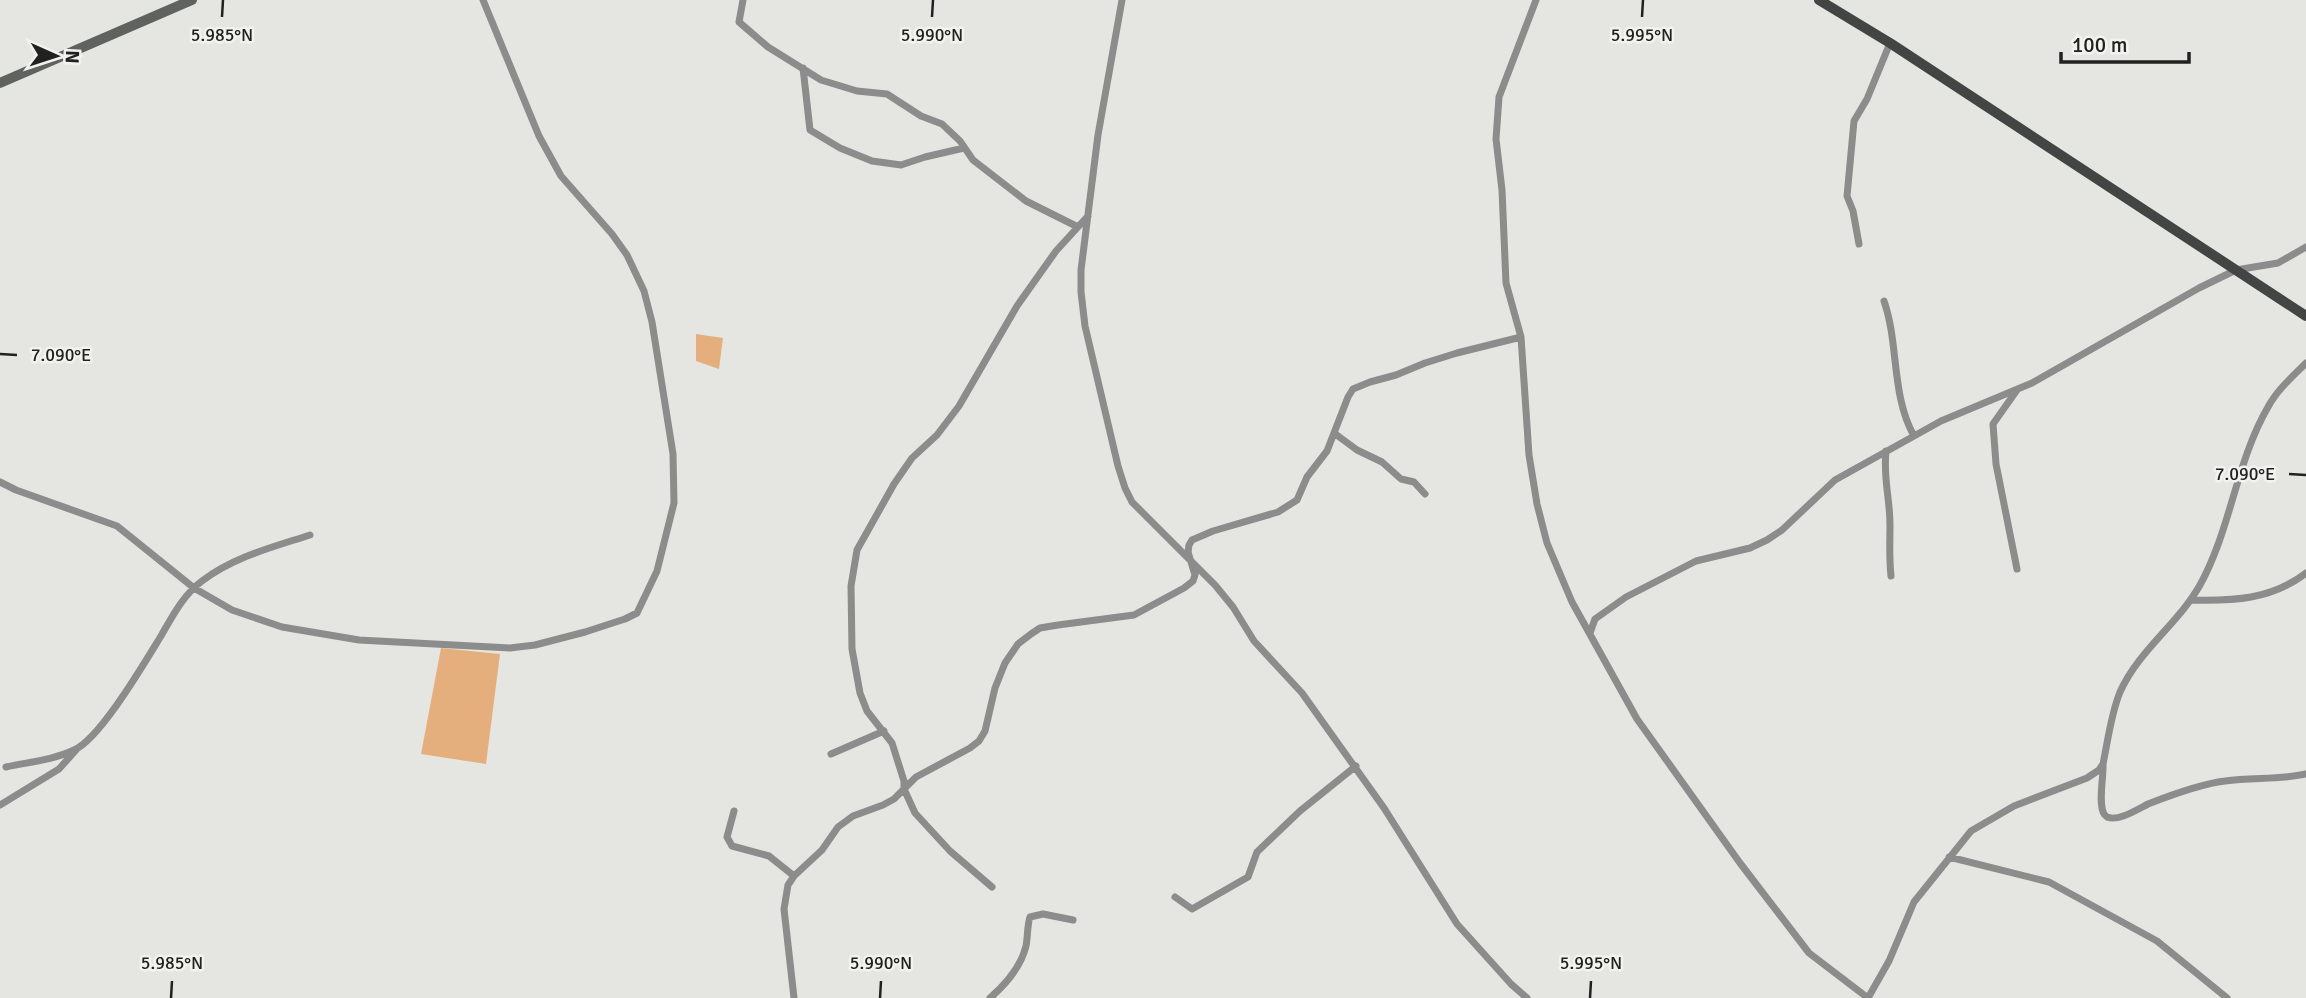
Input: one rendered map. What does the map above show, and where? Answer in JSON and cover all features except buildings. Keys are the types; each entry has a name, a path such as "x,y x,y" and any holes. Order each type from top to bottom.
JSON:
{"main road":[{"path":"0,83 192,0"},
{"path":"1819,0 1890,43 2306,316"}],"street":[{"path":"0,482 117,526 194,588 232,610 282,626 359,640 510,648 535,645 625,620 638,613 657,571 674,503 673,454 652,322 635,268 612,234 561,176 539,136 483,0"},
{"path":"743,0 739,22 768,47 821,80 857,92 887,94 921,116 942,124 973,160 1026,201 1078,227"},
{"path":"1122,0 1098,135 1081,270 1081,292 1085,326 1118,466 1132,502 1189,558 1233,607 1266,655 1302,693 1356,766 1457,924 1527,998"},
{"path":"1536,0 1499,97 1496,139 1502,190 1506,283 1521,337 1529,455 1537,504 1555,564 1637,719 1740,863 1809,953 1868,998 1889,961 1914,902 1971,831 2014,806 2087,778 2103,764"},
{"path":"1859,244 1853,211 1847,196 1854,121 1867,99 1890,43"},
{"path":"803,68 810,130 840,148 872,160 901,165 964,148"},
{"path":"992,887 950,851 915,813 904,789 892,743 867,711 860,693 852,649 851,586 857,550 894,484 912,458 937,435 960,406 1017,306 1056,251 1089,216"},
{"path":"1590,633 1595,619 1603,612 1671,573 1696,561 1751,548 1767,540 1782,530 1835,480 1941,421 2017,390 2076,360 2199,288 2236,271 2278,264 2306,247"},
{"path":"1884,301 1890,318 1900,397 1906,422 1914,436"},
{"path":"794,998 784,909 788,886 794,876 822,850 845,820 894,799 916,777 979,741 985,731 995,688 1005,663 1018,644 1040,628 1134,615 1193,581 1195,570 1189,558 1189,545 1192,540 1278,512 1291,505 1301,495 1307,477 1327,451 1348,397 1360,385 1457,353 1521,337"},
{"path":"2306,363 2277,392 2267,408 2243,467 2220,540 2200,585 2149,648 2120,691 2103,764 2101,804 2104,814 2117,818 2155,801 2222,781 2306,775"},
{"path":"2017,390 1993,424 1996,464 2017,569"},
{"path":"1334,433 1357,450 1382,462 1401,479 1414,482 1424,494"},
{"path":"1886,452 1884,473 1890,526 1888,548 1891,576"},
{"path":"0,805 60,769 88,740 120,701 180,603 202,580 247,555 310,535"},
{"path":"2190,600 2239,599 2263,595 2285,588 2306,573"},
{"path":"831,754 884,731"},
{"path":"6,767 77,750"},
{"path":"1175,897 1192,908 1248,877 1257,852 1300,811 1356,766"},
{"path":"734,811 727,837 732,846 769,856 794,876"},
{"path":"1949,856 2049,882 2157,942 2227,998"},
{"path":"990,998 1016,970 1026,948 1030,917 1043,914 1073,920"}],"shaded area":[{"path":"696,334 723,338 719,369 696,361"},
{"path":"441,648 500,654 486,764 421,754"}]}
